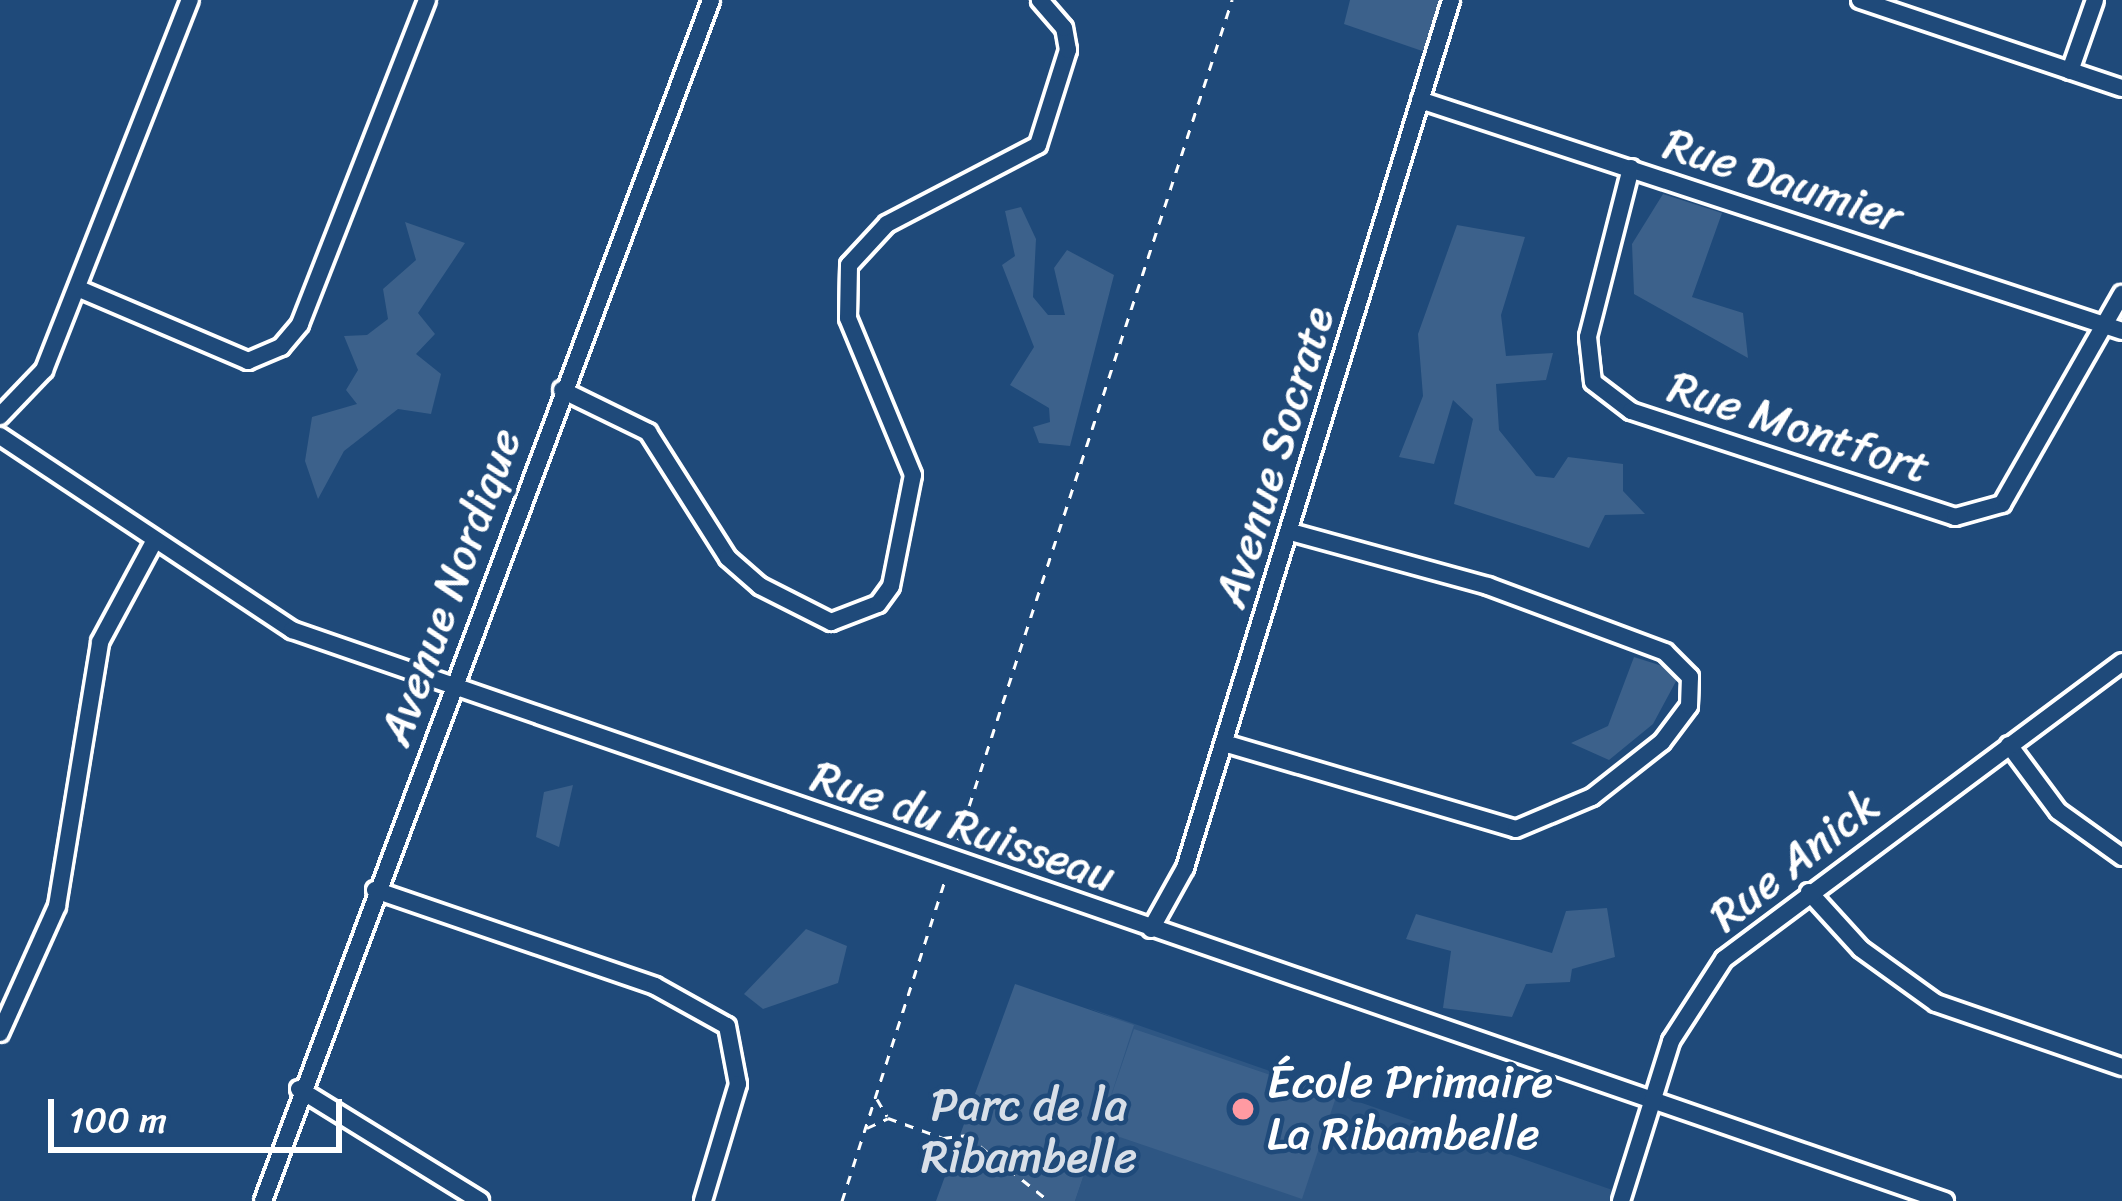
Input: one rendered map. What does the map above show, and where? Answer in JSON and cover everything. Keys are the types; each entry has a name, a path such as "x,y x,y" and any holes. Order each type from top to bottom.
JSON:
{"street":[{"path":"0,416 44,370 190,0"},
{"path":"77,288 248,361 281,347 300,324 427,0"},
{"name":"Avenue Nordique","path":"263,1201 299,1089 711,0"},
{"path":"562,390 648,432 728,557 760,586 831,622 878,604 891,586 913,476 848,318 849,266 887,224 1038,145 1068,50 1064,28 1040,0"},
{"name":"Avenue Socrate","path":"1151,928 1185,868 1451,0"},
{"path":"1860,0 2122,88"},
{"path":"2070,70 2095,0"},
{"name":"Rue Daumier","path":"1420,100 2113,328"},
{"name":"Rue Montfort","path":"1631,168 1586,364 1610,398 1702,436 1955,517 1989,515 2113,328"},
{"path":"2113,328 2122,294"},
{"name":"Rue du Ruisseau","path":"0,436 292,631 451,693 1945,1201"},
{"path":"1224,743 1516,829 1592,797 1663,742 1689,706 1690,676 1665,652 1488,586 1290,532"},
{"path":"0,1033 57,906 100,641 155,541"},
{"name":"Rue Anick","path":"1621,1201 1694,998 1724,959 2122,662"},
{"path":"2009,745 2058,811 2122,857"},
{"path":"375,890 655,986 727,1026 738,1084 703,1201"},
{"path":"1809,892 1861,949 1936,1003 2122,1067"},
{"path":"299,1089 480,1201"}],"path":[{"path":"842,1201 1232,0"},
{"path":"875,1096 888,1118 943,1138 966,1135 1049,1201"},
{"path":"865,1129 888,1118"}],"shaded area":[{"name":"École Primaire La Ribambelle","path":"1086,1007 1624,1194 1621,1201 1075,1201 1133,1026"}],"green space":[{"path":"1350,0 1445,0 1428,53 1344,24"},
{"path":"1663,194 1722,213 1692,297 1743,313 1748,358 1634,294 1632,244"},
{"path":"1021,207 1036,239 1033,297 1048,315 1065,315 1054,268 1067,250 1114,275 1070,446 1039,443 1033,427 1050,422 1049,408 1010,385 1034,347 1002,265 1015,256 1005,211"},
{"path":"405,222 465,243 418,313 435,334 416,354 441,374 431,414 398,409 344,451 318,499 305,461 312,417 357,404 346,390 358,370 344,336 367,335 388,319 383,289 416,260"},
{"path":"1457,225 1525,237 1501,315 1506,356 1553,353 1546,380 1496,384 1499,430 1536,476 1554,478 1568,457 1623,464 1623,491 1645,514 1605,515 1589,548 1454,504 1473,419 1453,400 1434,464 1399,457 1423,396 1418,334"},
{"path":"1634,657 1681,672 1653,724 1609,760 1571,743 1608,726"},
{"path":"573,785 559,847 536,837 544,792"},
{"path":"1607,908 1615,957 1572,969 1570,982 1526,984 1512,1017 1443,1008 1451,951 1406,939 1416,914 1552,953 1566,911"},
{"path":"806,929 847,946 838,983 763,1009 744,994"},
{"name":"Parc de la Ribambelle","path":"1015,984 1134,1025 1105,1114 1134,1029 1336,1097 1302,1199 1099,1130 1075,1201 936,1201"}],"place":[{"name":"École Primaire La Ribambelle","path":"1243,1109"}]}
